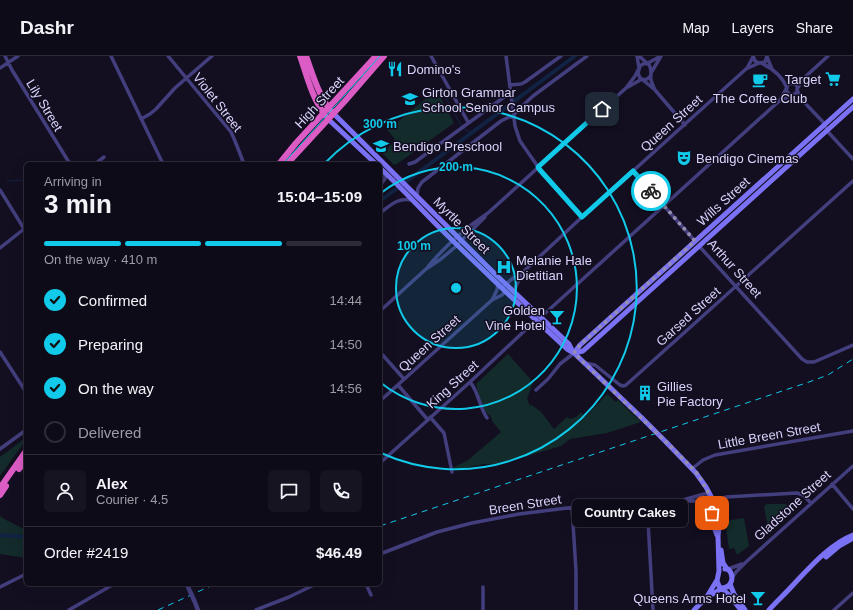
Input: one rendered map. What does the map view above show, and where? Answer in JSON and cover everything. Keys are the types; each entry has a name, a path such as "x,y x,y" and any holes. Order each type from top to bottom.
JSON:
{"highway":[{"path":"300,56 312,93 320,109 328,119"},
{"path":"306,56 318,91 333,113"},
{"name":"High Street","path":"281,162 296,143 376,56"},
{"name":"High Street","path":"289,162 384,56"},
{"path":"0,488 24,454"},
{"path":"0,495 24,462"}],"main road":[{"name":"Wills Street","path":"574,353 580,345 853,99"},
{"name":"Wills Street","path":"574,353 583,351 853,107"},
{"name":"Myrtle Street","path":"333,113 379,162"},
{"path":"837,113 842,118"},
{"path":"328,119 374,162"},
{"name":"Myrtle Street","path":"382,165 405,189 462,240 567,349 574,353 693,468 715,504 718,528 718,574"},
{"name":"Myrtle Street","path":"382,170 396,180"},
{"name":"Myrtle Street","path":"415,198 457,245 498,284 508,288 538,319"},
{"name":"Arthur Street","path":"695,241 699,246"},
{"name":"Myrtle Street","path":"710,495 710,505 715,529 718,536 723,562 727,569"},
{"path":"763,610 779,598 834,546 853,535"},
{"path":"791,587 834,550 853,538"},
{"path":"694,610 705,599 722,588 726,588 730,584 732,578 731,573 727,569 718,574 717,580 705,599"},
{"path":"717,580 718,584 732,598 741,610"},
{"path":"730,584 734,594 745,610"},
{"path":"769,610 779,598"}],"street":[{"name":"Lily Street","path":"5,56 12,70 69,162"},
{"path":"0,68 18,56"},
{"path":"111,56 162,162"},
{"name":"Violet Street","path":"168,56 231,132 236,141 243,162"},
{"path":"141,119 156,109 172,91 211,56"},
{"path":"431,56 468,122"},
{"path":"506,56 513,110 520,141 543,174 582,217"},
{"path":"510,85 525,82 556,57 561,56"},
{"path":"382,212 400,199 415,198 418,188 422,182 501,122 514,116 517,110 534,96 587,56"},
{"path":"638,56 647,63 651,69 651,81 655,90"},
{"path":"638,56 639,76 655,90 685,125"},
{"path":"426,269 441,259 457,245 488,213 626,88 641,65 661,56"},
{"path":"626,88 648,78 661,56"},
{"path":"753,56 755,61 772,69 783,80 796,86 804,100 827,131 853,159"},
{"name":"Queen Street","path":"382,399 492,300 502,295 518,275 746,69 753,56"},
{"path":"760,64 765,62 768,56"},
{"path":"768,56 772,69"},
{"path":"792,95 796,93 804,78 828,56"},
{"name":"Queen Street","path":"746,69 760,64"},
{"path":"783,80 788,92 804,100"},
{"path":"786,88 791,84"},
{"name":"King Street","path":"780,100 786,88"},
{"path":"409,164 415,162 511,92"},
{"name":"King Street","path":"382,461 780,100 792,95"},
{"path":"98,162 104,157"},
{"name":"Arthur Street","path":"633,171 695,241"},
{"path":"382,183 385,179 385,172"},
{"name":"Garsed Street","path":"584,363 595,365 621,386 626,385 853,181"},
{"path":"0,190 24,228"},
{"path":"382,309 426,269 452,240 488,213"},
{"path":"0,248 24,231"},
{"name":"Arthur Street","path":"699,246 800,358 805,361 817,361 853,345"},
{"name":"Queen Street","path":"508,288 516,285 522,273"},
{"name":"Queen Street","path":"492,300 498,284"},
{"path":"0,352 24,389"},
{"name":"Wills Street","path":"536,390 548,379 560,364 574,353"},
{"path":"382,354 404,380"},
{"path":"470,382 487,418"},
{"path":"398,385 444,433 452,472"},
{"path":"0,449 24,431"},
{"name":"Little Breen Street","path":"693,468 703,460 715,455 853,431"},
{"name":"Gladstone Street","path":"732,578 746,562 853,466"},
{"path":"832,484 853,509"},
{"path":"715,504 719,500 726,497 797,493 803,495 811,503"},
{"name":"Breen Street","path":"382,553 425,536 472,523 519,514 572,507 701,501 706,500 710,495 704,494 678,501"},
{"path":"647,503 653,610"},
{"path":"572,507 576,571 576,610"},
{"name":"Gladstone Street","path":"727,569 739,566 746,562"},
{"path":"0,587 24,575"},
{"path":"69,610 111,586"},
{"path":"187,586 198,610"},
{"path":"256,610 312,586"},
{"path":"367,586 371,595"},
{"path":"483,587 483,610"},
{"path":"834,610 853,593"}],"green space":[{"path":"433,93 438,93 454,123 394,165 383,154 395,139 387,130"},
{"path":"508,354 533,382 527,399 530,406 532,405 541,412 554,429 567,417 570,419 576,417 581,412 585,417 607,394 616,402 618,400 641,422 607,433 570,439 561,446 496,465 484,464 456,470 454,467 467,461 501,432 492,421 491,416 484,409 476,384"},
{"path":"24,439 24,443 0,476 0,457"},
{"path":"767,504 786,504 787,506 785,511 768,526 764,507"},
{"path":"0,516 24,529 24,558 0,554"},
{"path":"744,518 749,546 737,555 734,548 729,549 725,521"}],"waterway":[{"path":"382,200 575,56"},
{"path":"441,89 463,129 472,132"},
{"path":"7,181 24,180"},
{"path":"0,535 24,537"}],"tram line":[{"path":"285,162 380,56"}],"railway":[{"path":"382,525 809,382 828,375 853,359"},
{"path":"158,610 211,586"}],"way so far":[{"path":"651,191 695,241 580,345 574,353 696,472 706,486 710,497 712,513"}],"place":[{"name":"Domino's","path":"395,69"},
{"name":"Target","path":"833,79"},
{"name":"The Coffee Club","path":"760,80"},
{"name":"Girton Grammar School Senior Campus","path":"410,99"},
{"name":"Bendigo Preschool","path":"381,146"},
{"name":"Bendigo Cinemas","path":"684,158"},
{"name":"Melanie Hale Dietitian","path":"504,267"},
{"name":"Golden Vine Hotel","path":"557,317"},
{"name":"Gillies Pie Factory","path":"645,393"},
{"name":"Country Cakes","path":"712,513"},
{"name":"Queens Arms Hotel","path":"758,598"}],"route":[{"path":"602,109 538,167 582,217 633,171 651,191"}]}
